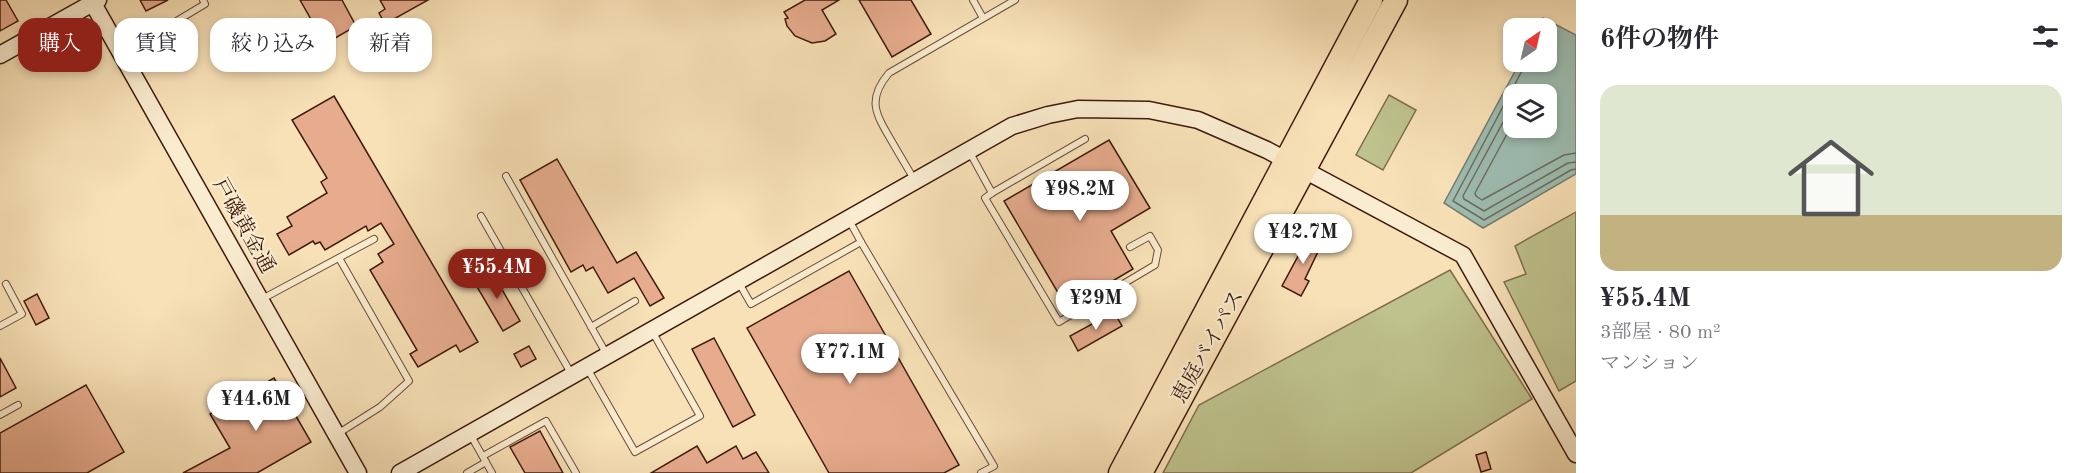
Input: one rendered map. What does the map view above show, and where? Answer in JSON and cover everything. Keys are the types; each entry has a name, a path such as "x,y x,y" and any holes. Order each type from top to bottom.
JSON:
{"highway":[{"name":"恵庭バイパス","path":"1141,473 1295,165 1371,0"},
{"name":"恵庭バイパス","path":"1120,473 1295,165 1396,0"}],"street":[{"path":"0,55 94,1"},
{"name":"戸磯黄金通","path":"94,1 357,473"},
{"path":"400,473 1012,126 1078,109 1149,110 1198,120 1295,165 1463,255 1576,454"}],"lane":[{"path":"182,18 205,4 203,0"},
{"path":"973,0 983,18"},
{"path":"915,181 876,115 874,99 878,85 889,73 1016,0"},
{"path":"1085,139 985,198 1059,322 1155,265 1158,250 1150,236 1130,247"},
{"path":"969,151 992,193"},
{"path":"506,176 608,356"},
{"path":"481,216 579,372 635,453 700,416 651,331"},
{"path":"848,219 994,466 981,473"},
{"path":"259,300 374,239"},
{"path":"739,282 751,304 861,242"},
{"path":"336,435 380,407 409,381 339,258"},
{"path":"0,326 22,314 6,284"},
{"path":"591,327 635,301"},
{"path":"0,415 18,405"},
{"path":"467,473 484,459 546,421 576,473"},
{"path":"470,434 492,473"}],"green space":[{"path":"1389,95 1416,110 1383,170 1356,155"},
{"path":"1576,212 1576,381 1559,391 1504,282 1526,274 1515,246"},
{"path":"1450,270 1532,399 1411,473 1163,473 1199,405"}],"water":[{"path":"1557,25 1576,35 1576,174 1483,228 1444,203 1503,94 1503,138 1557,138 1557,84 1508,84 1515,72 1557,72"}],"building":[{"path":"0,0 6,0 18,21 0,31"},
{"path":"140,0 168,0 146,11"},
{"path":"300,0 342,0 352,18 348,18 348,31 336,38 336,18 310,18"},
{"path":"380,0 428,0 396,18 382,18 379,13 385,9"},
{"path":"805,0 839,0 822,10 836,34 825,41 812,43 795,36 787,26 785,19 788,18 784,12"},
{"path":"859,0 911,0 931,34 892,57"},
{"path":"334,96 478,342 460,352 456,345 418,367 410,354 417,350 370,270 383,262 378,254 394,244 381,223 368,231 366,226 325,250 320,242 315,244 313,241 289,255 277,234 292,226 287,217 327,193 321,182 327,178 292,120"},
{"path":"1109,140 1150,208 1111,231 1133,269 1067,308 1004,201"},
{"path":"557,159 617,263 636,252 664,298 650,306 634,278 608,293 593,267 586,271 583,265 571,272 520,180"},
{"path":"1311,232 1324,239 1305,279 1309,281 1301,296 1282,286"},
{"path":"491,270 520,321 503,331 473,280"},
{"path":"849,271 959,465 944,473 829,473 747,328"},
{"path":"37,294 49,318 36,325 24,301"},
{"path":"1114,312 1122,326 1078,351 1070,336"},
{"path":"714,338 755,415 733,427 692,349"},
{"path":"529,346 536,359 521,367 514,354"},
{"path":"0,358 16,388 0,397"},
{"path":"274,378 311,442 257,473 183,473 230,448 210,414"},
{"path":"86,385 124,452 87,473 0,473 0,433"},
{"path":"540,431 563,473 525,473 510,447"},
{"path":"697,446 707,463 736,446 743,459 756,452 769,473 651,473"},
{"path":"1486,452 1491,469 1481,472 1476,455"}]}
